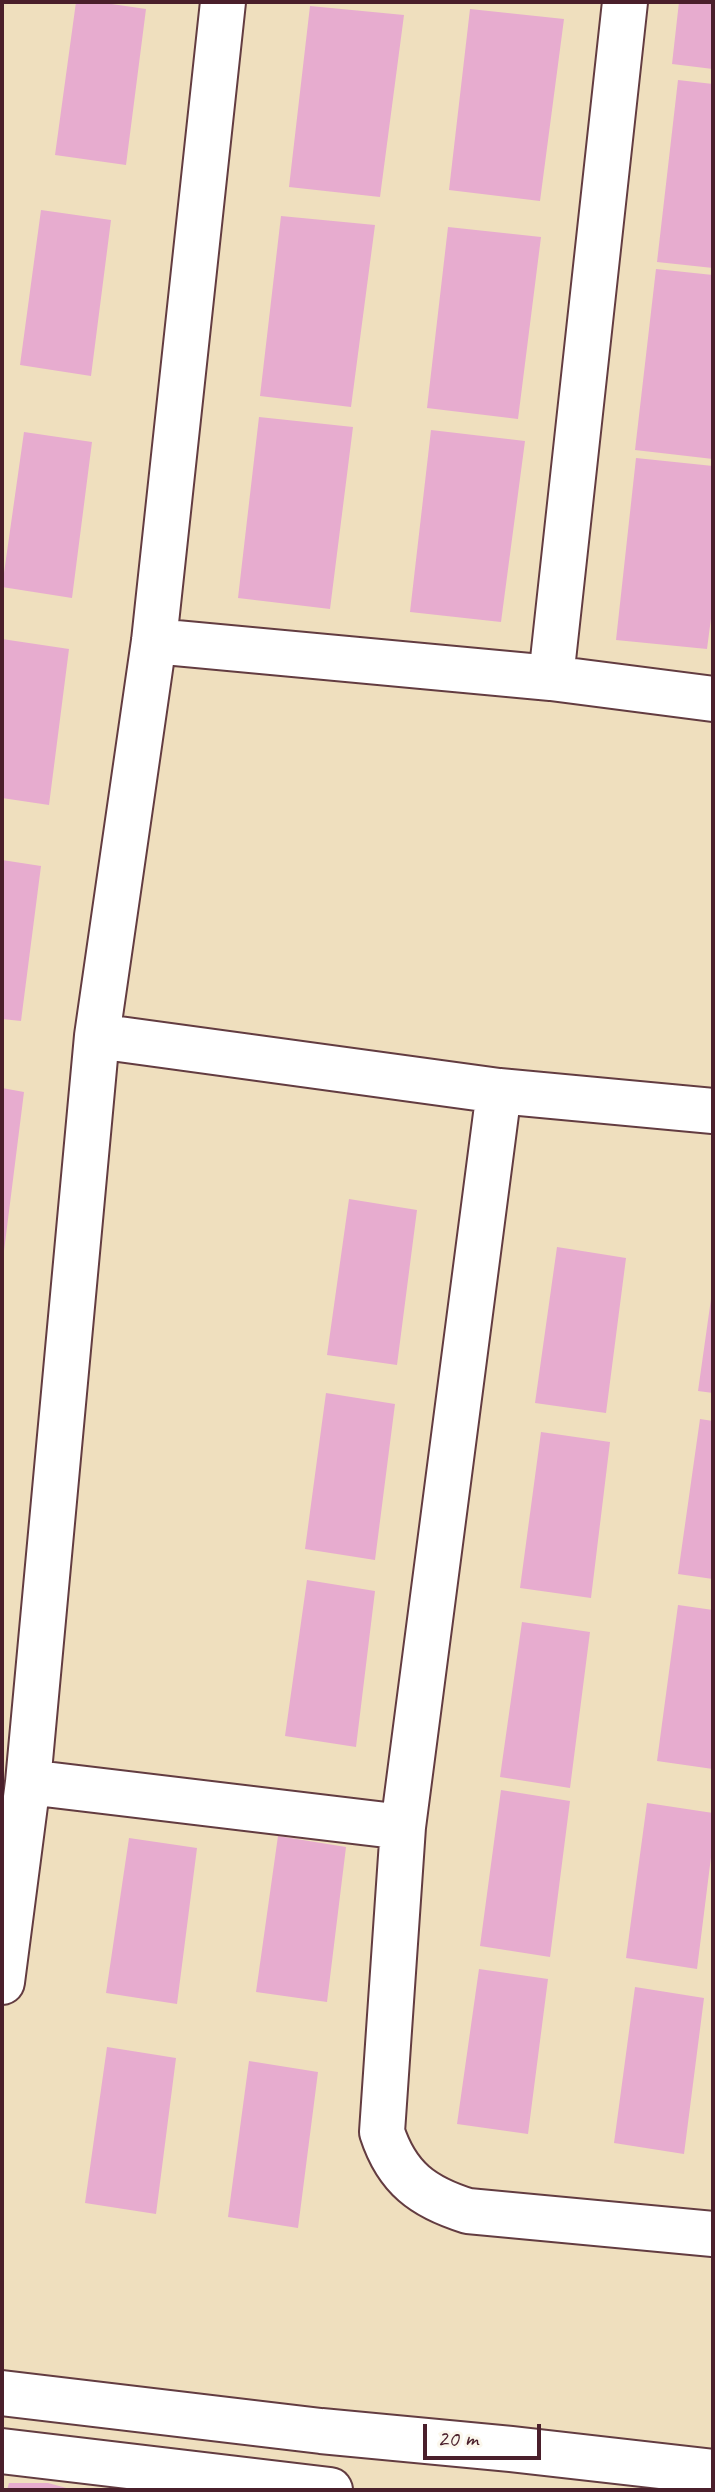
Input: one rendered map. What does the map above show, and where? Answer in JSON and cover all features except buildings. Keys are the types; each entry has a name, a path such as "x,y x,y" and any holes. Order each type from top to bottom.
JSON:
{"street":[{"path":"2,1982 28,1782 97,1036 154,641 223,2"},
{"path":"551,678 625,2"},
{"path":"154,641 551,678 713,699"},
{"path":"97,1036 499,1091 713,1111"},
{"path":"499,1091 403,1827 382,2132 388,2152 405,2175 421,2192 442,2203 468,2211 713,2234"},
{"path":"28,1782 403,1827"},
{"path":"2,2393 321,2431 713,2472"},
{"path":"2,2451 321,2489 321,2431"}]}
